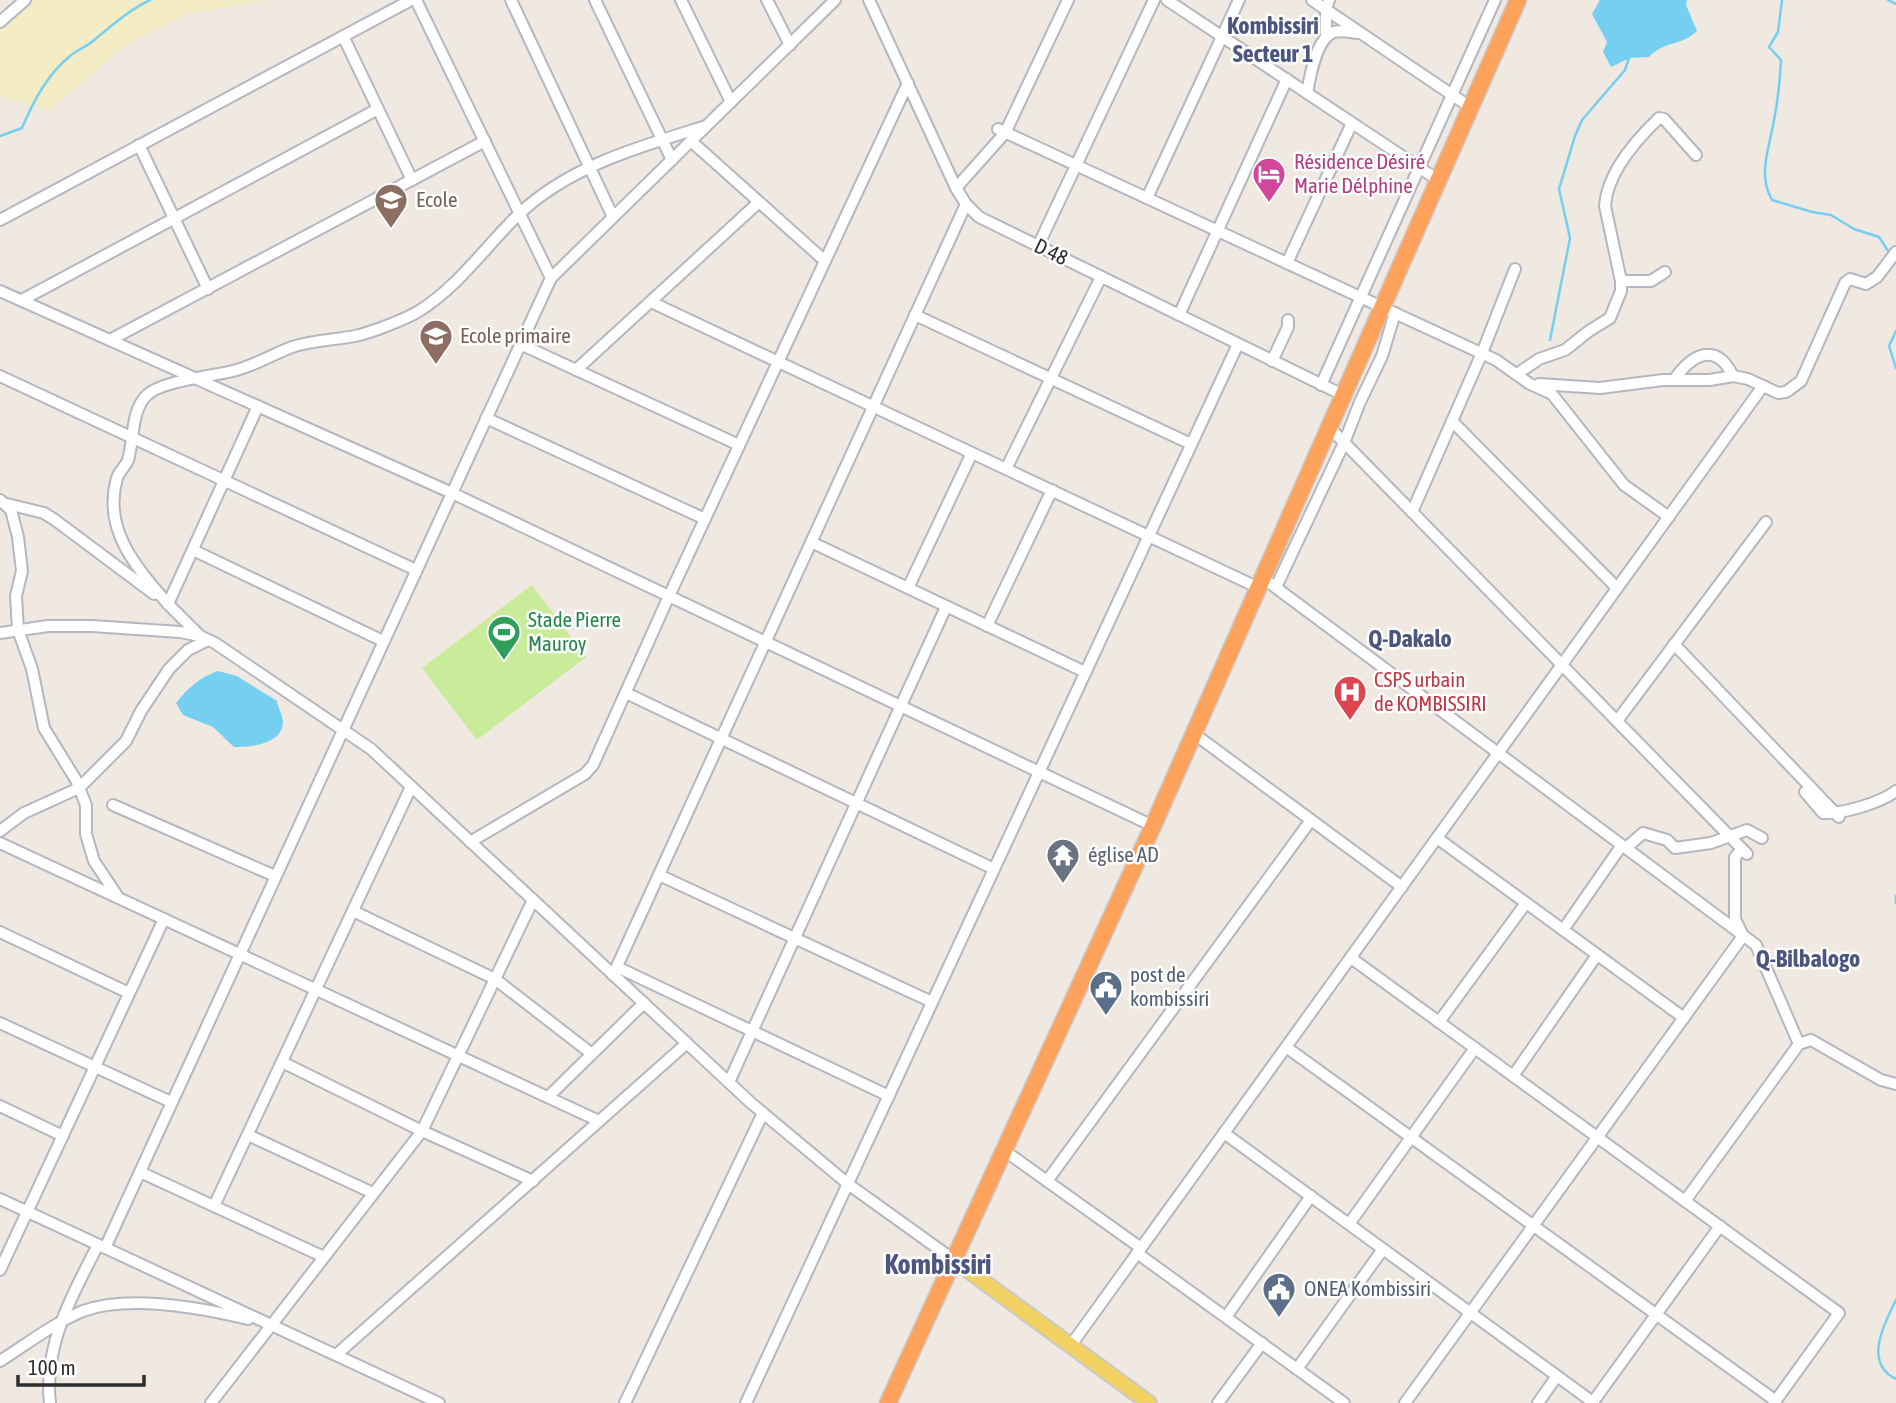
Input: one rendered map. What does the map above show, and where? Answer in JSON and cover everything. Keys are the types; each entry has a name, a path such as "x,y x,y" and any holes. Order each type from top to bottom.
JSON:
{"highway":[{"path":"888,1403 1194,733 1266,584 1343,395 1389,310 1438,180 1518,0"}],"main road":[{"path":"954,1260 1149,1403"}],"street":[{"path":"0,22 25,0"},
{"path":"0,220 414,0 551,278"},
{"path":"511,0 613,218"},
{"path":"595,0 672,160"},
{"path":"681,0 731,102"},
{"path":"767,0 790,45"},
{"path":"50,1403 52,1360 67,1303 102,1246 140,1172 551,278 835,0"},
{"name":"D 48","path":"869,0 956,188 966,204 979,217 1343,395"},
{"path":"956,188 1001,131 1068,0"},
{"path":"1038,246 1154,0"},
{"path":"1167,0 1438,180"},
{"path":"1147,198 1239,0"},
{"path":"1312,0 1328,5 1359,33 1470,107"},
{"path":"1321,385 1495,0"},
{"path":"1307,93 1312,67 1326,37 1328,5"},
{"path":"1326,37 1333,32 1359,33"},
{"path":"343,36 412,180"},
{"path":"1179,315 1287,79"},
{"path":"470,842 584,774 593,765 908,83"},
{"path":"22,300 378,109"},
{"path":"1517,374 1539,359 1565,350 1610,318 1621,291 1621,281 1605,206 1606,193 1638,140 1659,118 1664,119 1696,155"},
{"path":"1287,263 1352,123"},
{"path":"706,126 589,167 547,191 520,214 449,288 418,312 359,335 295,346 236,370 160,387 148,393 142,401 131,436 127,461 117,476 114,496 115,527 136,568 168,604 204,638 371,749 533,900 615,971 644,1003 763,1113 848,1184 954,1260"},
{"path":"1001,131 1482,353 1530,384 1552,394 1624,485 1669,517"},
{"path":"110,340 485,141"},
{"path":"691,141 825,261"},
{"path":"139,145 208,289"},
{"path":"576,370 759,202"},
{"path":"615,971 966,204"},
{"path":"1530,384 1600,388 1732,376 1748,379 1777,393 1786,392 1801,381 1845,283 1850,279 1866,284 1877,277 1896,252"},
{"path":"1412,512 1482,353 1515,269"},
{"path":"1621,281 1651,281 1665,272"},
{"path":"1006,469 1101,277"},
{"path":"0,290 452,493 1153,826"},
{"path":"651,302 1149,536 1266,584 1756,945 1799,1044"},
{"path":"1266,584 1344,443 1382,356 1389,310"},
{"path":"915,315 1191,444"},
{"path":"1272,361 1288,327 1288,320"},
{"path":"520,344 739,445"},
{"path":"746,1403 1237,344"},
{"path":"1674,380 1692,359 1709,354 1718,356 1732,376"},
{"path":"0,376 416,570"},
{"path":"1071,1345 1763,386"},
{"path":"168,604 258,406"},
{"path":"486,418 705,519"},
{"path":"1452,421 1618,588"},
{"path":"1329,427 1744,852 1735,857 1735,919 1743,936"},
{"path":"908,589 972,453"},
{"path":"987,626 1052,490"},
{"path":"3,502 44,513 168,604"},
{"path":"3,502 11,510 18,537 22,571 16,596 18,630 32,669 44,728 65,760 86,805 86,834 94,861 119,898"},
{"path":"1616,721 1766,522"},
{"path":"811,542 1085,673"},
{"path":"193,550 383,640"},
{"path":"729,1082 946,607"},
{"path":"0,633 48,626 92,626 204,638"},
{"path":"0,831 24,813 79,788 126,741 141,711 169,669 204,638"},
{"path":"1674,644 1837,816"},
{"path":"626,693 994,869"},
{"path":"1194,733 1402,887"},
{"path":"214,1206 411,787"},
{"path":"1805,792 1824,813 1837,816 1896,791"},
{"path":"113,805 275,876"},
{"path":"1047,1181 1311,820"},
{"path":"1563,930 1624,847 1643,834 1652,834 1667,840 1675,848 1711,843 1746,830 1762,838"},
{"path":"1437,838 1684,1018"},
{"path":"0,843 600,1121"},
{"path":"659,876 932,1002"},
{"path":"211,1403 422,1130 533,900"},
{"path":"1439,1022 1526,903"},
{"path":"353,911 495,979 592,1054"},
{"path":"0,1270 164,919"},
{"path":"0,932 129,993"},
{"path":"1405,1403 1743,936"},
{"path":"1513,1076 1597,955"},
{"path":"1286,1048 1775,1402 1839,1313 1351,958"},
{"path":"615,971 752,1031 889,1096"},
{"path":"548,1097 644,1003"},
{"path":"0,1023 171,1102"},
{"path":"1685,1201 1799,1044 1811,1040 1881,1080 1896,1084"},
{"path":"336,1355 687,1043"},
{"path":"1349,1224 1475,1048"},
{"path":"282,1062 533,1181"},
{"path":"0,1106 63,1136"},
{"path":"625,1403 763,1113"},
{"path":"1224,1133 1593,1402 1720,1226"},
{"path":"248,1135 373,1194"},
{"path":"1005,1151 1344,1403"},
{"path":"140,1172 324,1257"},
{"path":"1226,1317 1311,1196"},
{"path":"0,1199 439,1403"},
{"path":"1297,1369 1383,1249"},
{"path":"0,1361 83,1311 120,1303 200,1308 271,1325"},
{"path":"1218,1403 1262,1343"},
{"path":"1538,1403 1557,1376"},
{"path":"410,1403 415,1392"}],"sand":[{"path":"25,0 267,0 185,15 126,45 50,111 0,96 0,22"}],"green space":[{"name":"Stade Pierre Mauroy","path":"532,585 586,657 477,740 422,668"}],"water":[{"path":"1600,0 1687,0 1686,5 1697,31 1685,39 1661,48 1649,57 1630,58 1611,67 1603,52 1607,42 1592,14"},
{"path":"218,671 237,676 277,701 283,723 277,736 264,743 234,747 213,727 183,715 176,703 195,684"}],"waterway":[{"path":"0,136 22,128 42,89 62,63 127,13 150,0"},
{"path":"1782,0 1778,32 1769,47 1781,60 1777,105 1765,170 1765,180 1772,200 1831,215 1854,229 1879,237 1890,254"},
{"path":"1888,0 1896,4"},
{"path":"1550,340 1570,238 1559,189 1582,120 1625,70 1630,55"},
{"path":"1896,331 1889,346 1896,368"},
{"path":"1896,896 1896,903"},
{"path":"1896,1300 1882,1331 1878,1353 1886,1372 1896,1379"}],"place":[{"name":"Résidence Désiré Marie Délphine","path":"1269,204"},
{"name":"Ecole","path":"391,230"},
{"name":"Ecole primaire","path":"436,366"},
{"name":"Stade Pierre Mauroy","path":"504,662"},
{"name":"CSPS urbain de KOMBISSIRI","path":"1350,722"},
{"name":"église AD","path":"1063,885"},
{"name":"post de kombissiri","path":"1106,1017"},
{"name":"ONEA Kombissiri","path":"1279,1319"}],"district":[{"name":"Kombissiri Secteur 1","path":"1273,40"},
{"name":"Q-Dakalo","path":"1410,639"},
{"name":"Q-Bilbalogo","path":"1808,959"},
{"name":"Kombissiri","path":"938,1264"}]}
